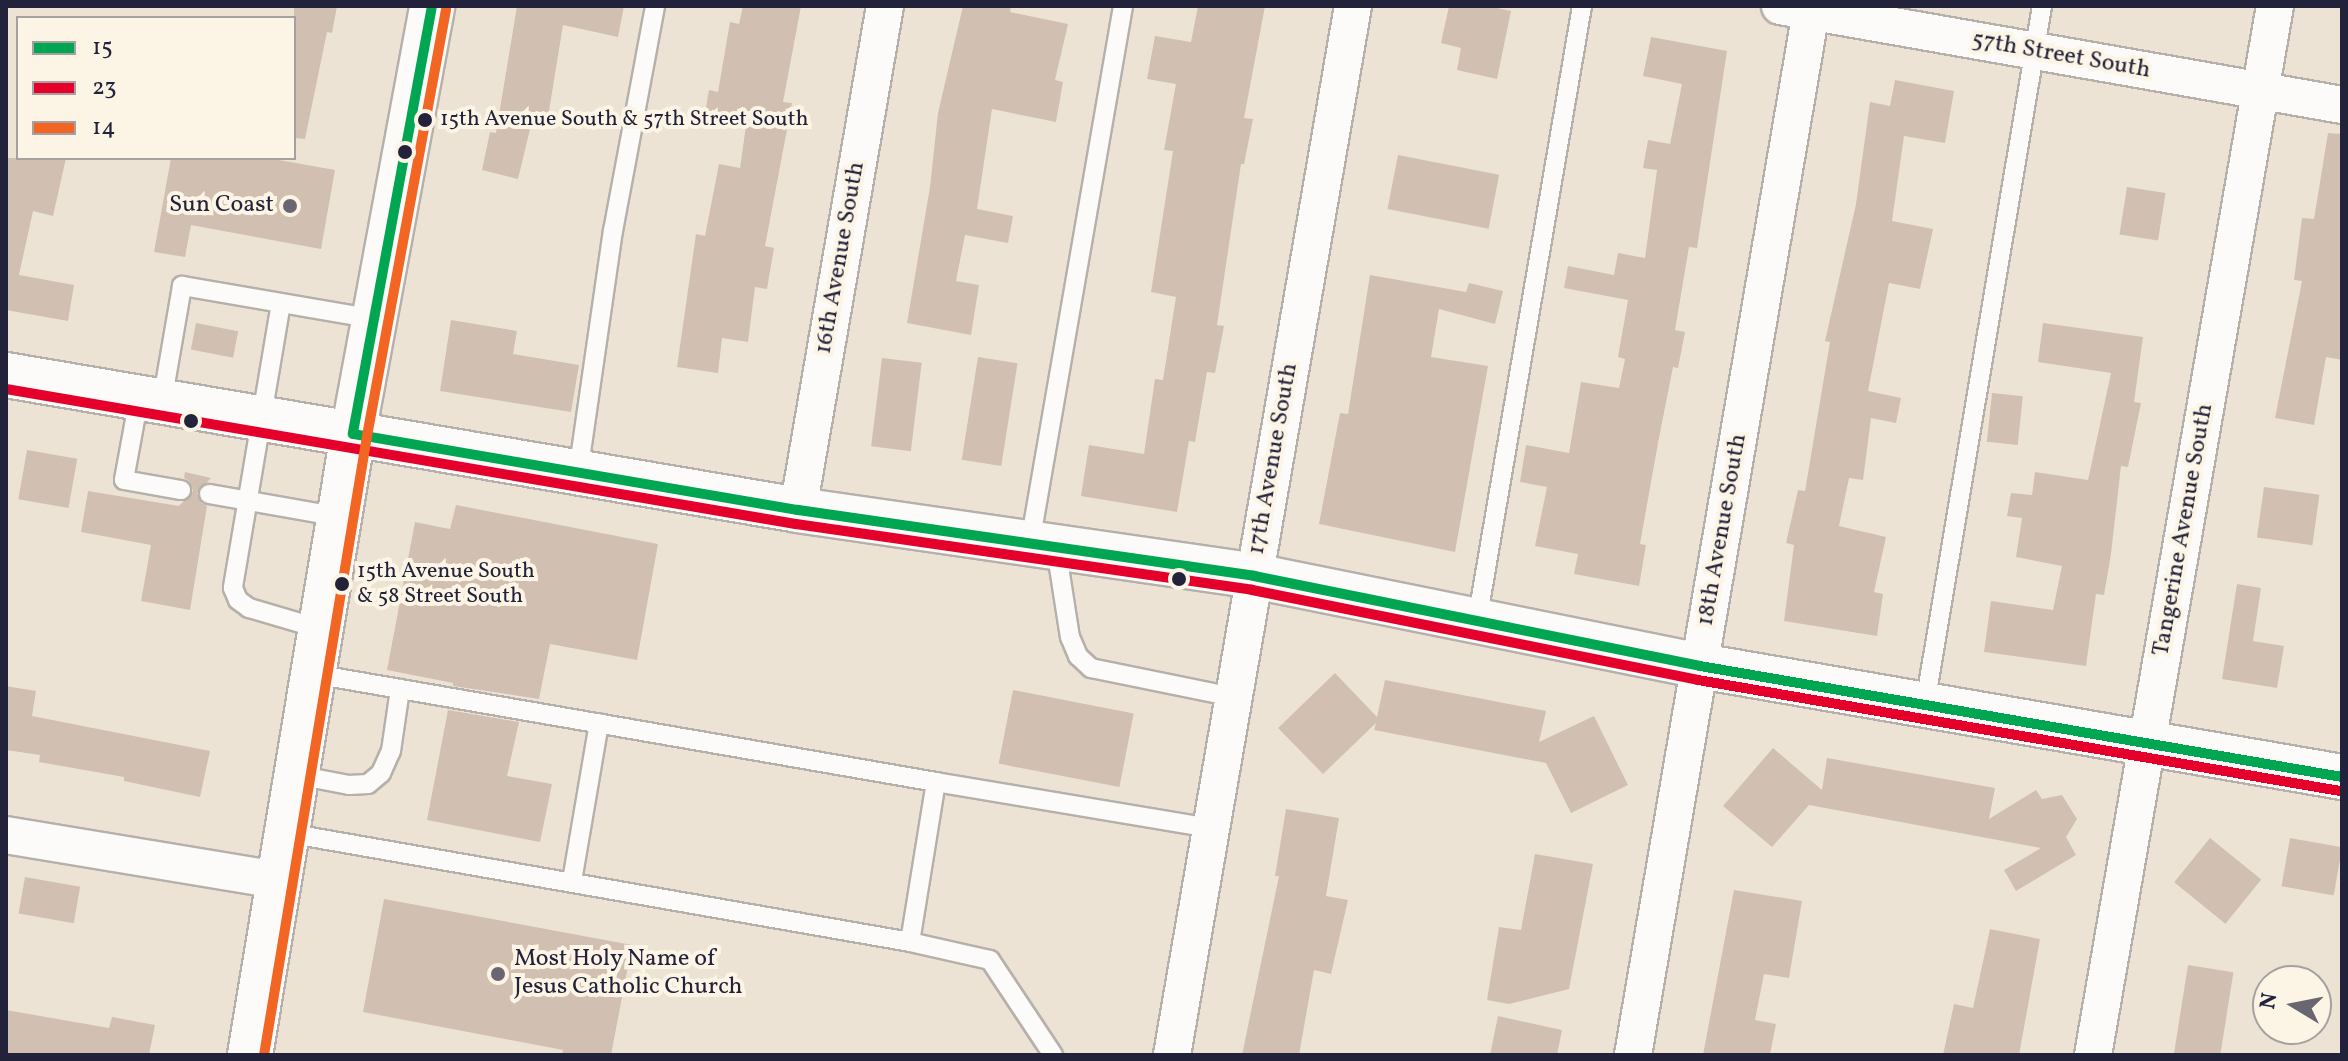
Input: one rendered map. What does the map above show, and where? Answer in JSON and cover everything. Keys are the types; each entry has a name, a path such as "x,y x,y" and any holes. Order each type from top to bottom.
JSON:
{"street":[{"path":"250,1055 353,434 432,6"},
{"name":"16th Avenue South","path":"798,510 885,6"},
{"name":"17th Avenue South","path":"1172,1055 1353,6"},
{"name":"Tangerine Avenue South","path":"2093,1055 2275,6"},
{"name":"57th Street South","path":"1801,8 2342,105"},
{"name":"18th Avenue South","path":"1633,1055 1700,666 1801,8"},
{"path":"6,375 798,510 1254,576 1700,666 2342,777"},
{"path":"6,835 279,880"}],"lane":[{"path":"578,473 613,231 655,6"},
{"path":"1123,6 1043,545 1070,637 1078,656 1091,668 1233,697"},
{"path":"1477,621 1582,6"},
{"path":"1925,704 2042,6"},
{"path":"181,490 124,480 182,286 375,319"},
{"path":"281,303 233,588 238,600 249,608 321,629"},
{"path":"209,494 339,517"},
{"path":"314,674 1211,828"},
{"path":"297,775 349,785 368,784 381,773 391,751 400,689"},
{"path":"572,881 599,723"},
{"path":"910,942 936,782"},
{"path":"287,833 910,942 990,960 1053,1055"}],"building":[{"path":"294,6 337,6 332,33 327,32 305,139 296,138"},
{"path":"517,6 624,6 618,37 563,25 547,123 532,121 518,179 482,170 490,132 496,133"},
{"path":"743,6 801,6 783,102 792,103 765,246 774,248 767,289 755,287 748,342 722,338 718,373 677,367 696,234 705,236 719,164 740,168 747,119 705,113 709,90 718,92 730,22 739,24"},
{"path":"963,6 1011,6 1010,12 1068,24 1055,80 1063,82 1056,122 992,109 977,209 1013,216 1008,243 965,235 956,281 979,285 971,335 907,323 930,187 938,113"},
{"path":"1198,6 1265,6 1244,118 1253,119 1244,164 1241,164 1217,325 1224,326 1215,373 1207,372 1195,442 1189,441 1177,512 1081,496 1089,445 1144,454 1155,379 1163,380 1176,297 1151,292 1173,151 1164,150 1176,84 1147,79 1155,36 1191,42"},
{"path":"1449,6 1488,6 1511,11 1497,79 1457,70 1461,48 1441,43"},
{"path":"1651,37 1727,51 1697,248 1689,247 1675,330 1685,332 1678,368 1673,367 1658,443 1640,544 1646,545 1639,586 1574,574 1578,554 1535,546 1547,487 1520,482 1526,445 1569,453 1581,382 1619,388 1625,359 1618,357 1628,300 1564,288 1568,266 1614,275 1618,253 1645,258 1657,170 1643,168 1648,140 1670,144 1682,84 1643,76"},
{"path":"1895,80 1954,91 1945,143 1904,136 1892,221 1933,229 1920,289 1889,283 1868,391 1901,398 1896,423 1871,418 1863,480 1849,478 1839,526 1886,537 1874,592 1883,594 1877,636 1784,621 1794,545 1786,543 1798,490 1805,491 1830,342 1825,341 1856,204 1870,102 1890,106"},
{"path":"2328,133 2342,134 2342,360 2326,357 2314,425 2275,418 2302,281 2294,280 2302,218 2314,219"},
{"path":"1398,155 1499,175 1489,229 1388,209"},
{"path":"6,158 66,160 53,216 33,211 19,275 74,285 68,321 6,310"},
{"path":"171,160 279,160 335,170 321,249 191,225 185,257 154,252"},
{"path":"2127,187 2166,193 2158,241 2119,234"},
{"path":"1370,275 1466,292 1469,283 1503,291 1495,324 1439,309 1431,357 1488,366 1455,552 1319,524 1340,413 1348,414"},
{"path":"451,320 517,331 513,354 579,365 571,412 440,391"},
{"path":"196,323 238,331 233,358 191,350"},
{"path":"2043,323 2143,337 2134,402 2141,403 2128,467 2121,466 2104,595 2096,594 2086,666 1984,652 1991,601 2053,610 2062,566 2016,557 2022,518 2007,516 2011,493 2032,495 2035,472 2088,480 2111,373 2038,362"},
{"path":"978,357 1018,363 1001,466 962,460"},
{"path":"882,358 922,363 911,451 871,446"},
{"path":"1992,393 2023,396 2018,445 1987,442"},
{"path":"27,450 77,459 69,508 18,499"},
{"path":"185,472 211,478 197,493 201,503 207,506 190,610 141,601 151,545 81,532 88,491 179,506 193,491 189,481 184,478"},
{"path":"2264,487 2319,495 2312,545 2257,538"},
{"path":"456,505 658,544 637,660 550,644 539,699 453,686 453,683 387,670 415,522 450,529"},
{"path":"2237,584 2261,588 2253,641 2284,646 2277,688 2222,679"},
{"path":"1335,673 1377,717 1385,680 1546,711 1539,742 1594,716 1628,785 1571,813 1546,763 1374,730 1376,723 1323,774 1278,728"},
{"path":"6,686 36,691 32,716 210,751 200,797 124,781 124,777 39,762 40,755 6,750"},
{"path":"1013,690 1134,713 1119,787 999,764"},
{"path":"448,710 519,722 507,776 552,784 540,842 427,820"},
{"path":"1773,748 1822,790 1827,758 1995,788 1989,819 2036,790 2042,799 2062,795 2077,819 2066,837 2076,855 2016,891 2004,870 2041,848 1809,805 1772,847 1723,806"},
{"path":"1286,809 1339,818 1326,896 1348,900 1331,974 1314,970 1299,1055 1242,1055 1279,876 1275,876"},
{"path":"2210,838 2261,880 2225,924 2174,882"},
{"path":"2290,838 2342,847 2334,895 2281,886"},
{"path":"1535,854 1593,864 1569,989 1509,1004 1487,1000 1499,927 1521,930"},
{"path":"25,877 80,887 74,923 19,913"},
{"path":"1734,890 1802,901 1789,978 1764,974 1755,1020 1776,1024 1770,1055 1703,1055"},
{"name":"Most Holy Name of Jesus Catholic Church","path":"384,899 632,945 611,1055 562,1055 563,1050 363,1012"},
{"path":"1990,929 2040,939 2019,1055 1943,1055 1954,1004 1973,1008"},
{"path":"2188,965 2233,972 2220,1055 2174,1055"},
{"path":"6,1010 109,1028 112,1017 155,1025 149,1055 6,1055"},
{"path":"1498,1016 1562,1030 1557,1055 1490,1055"}],"transit line":[{"name":"15","path":"432,6 353,434 798,510 1254,576 1700,666 2342,777"},
{"name":"14","path":"264,1055 367,436 446,9"},
{"name":"23","path":"6,389 796,524 1252,590 1698,680 2340,791"}],"place":[{"name":"15th Avenue South & 57th Street South","path":"425,120"},
{"name":"Sun Coast","path":"290,206"},
{"name":"15th Avenue South & 58 Street South","path":"342,584"},
{"name":"Most Holy Name of Jesus Catholic Church","path":"498,974"}]}
